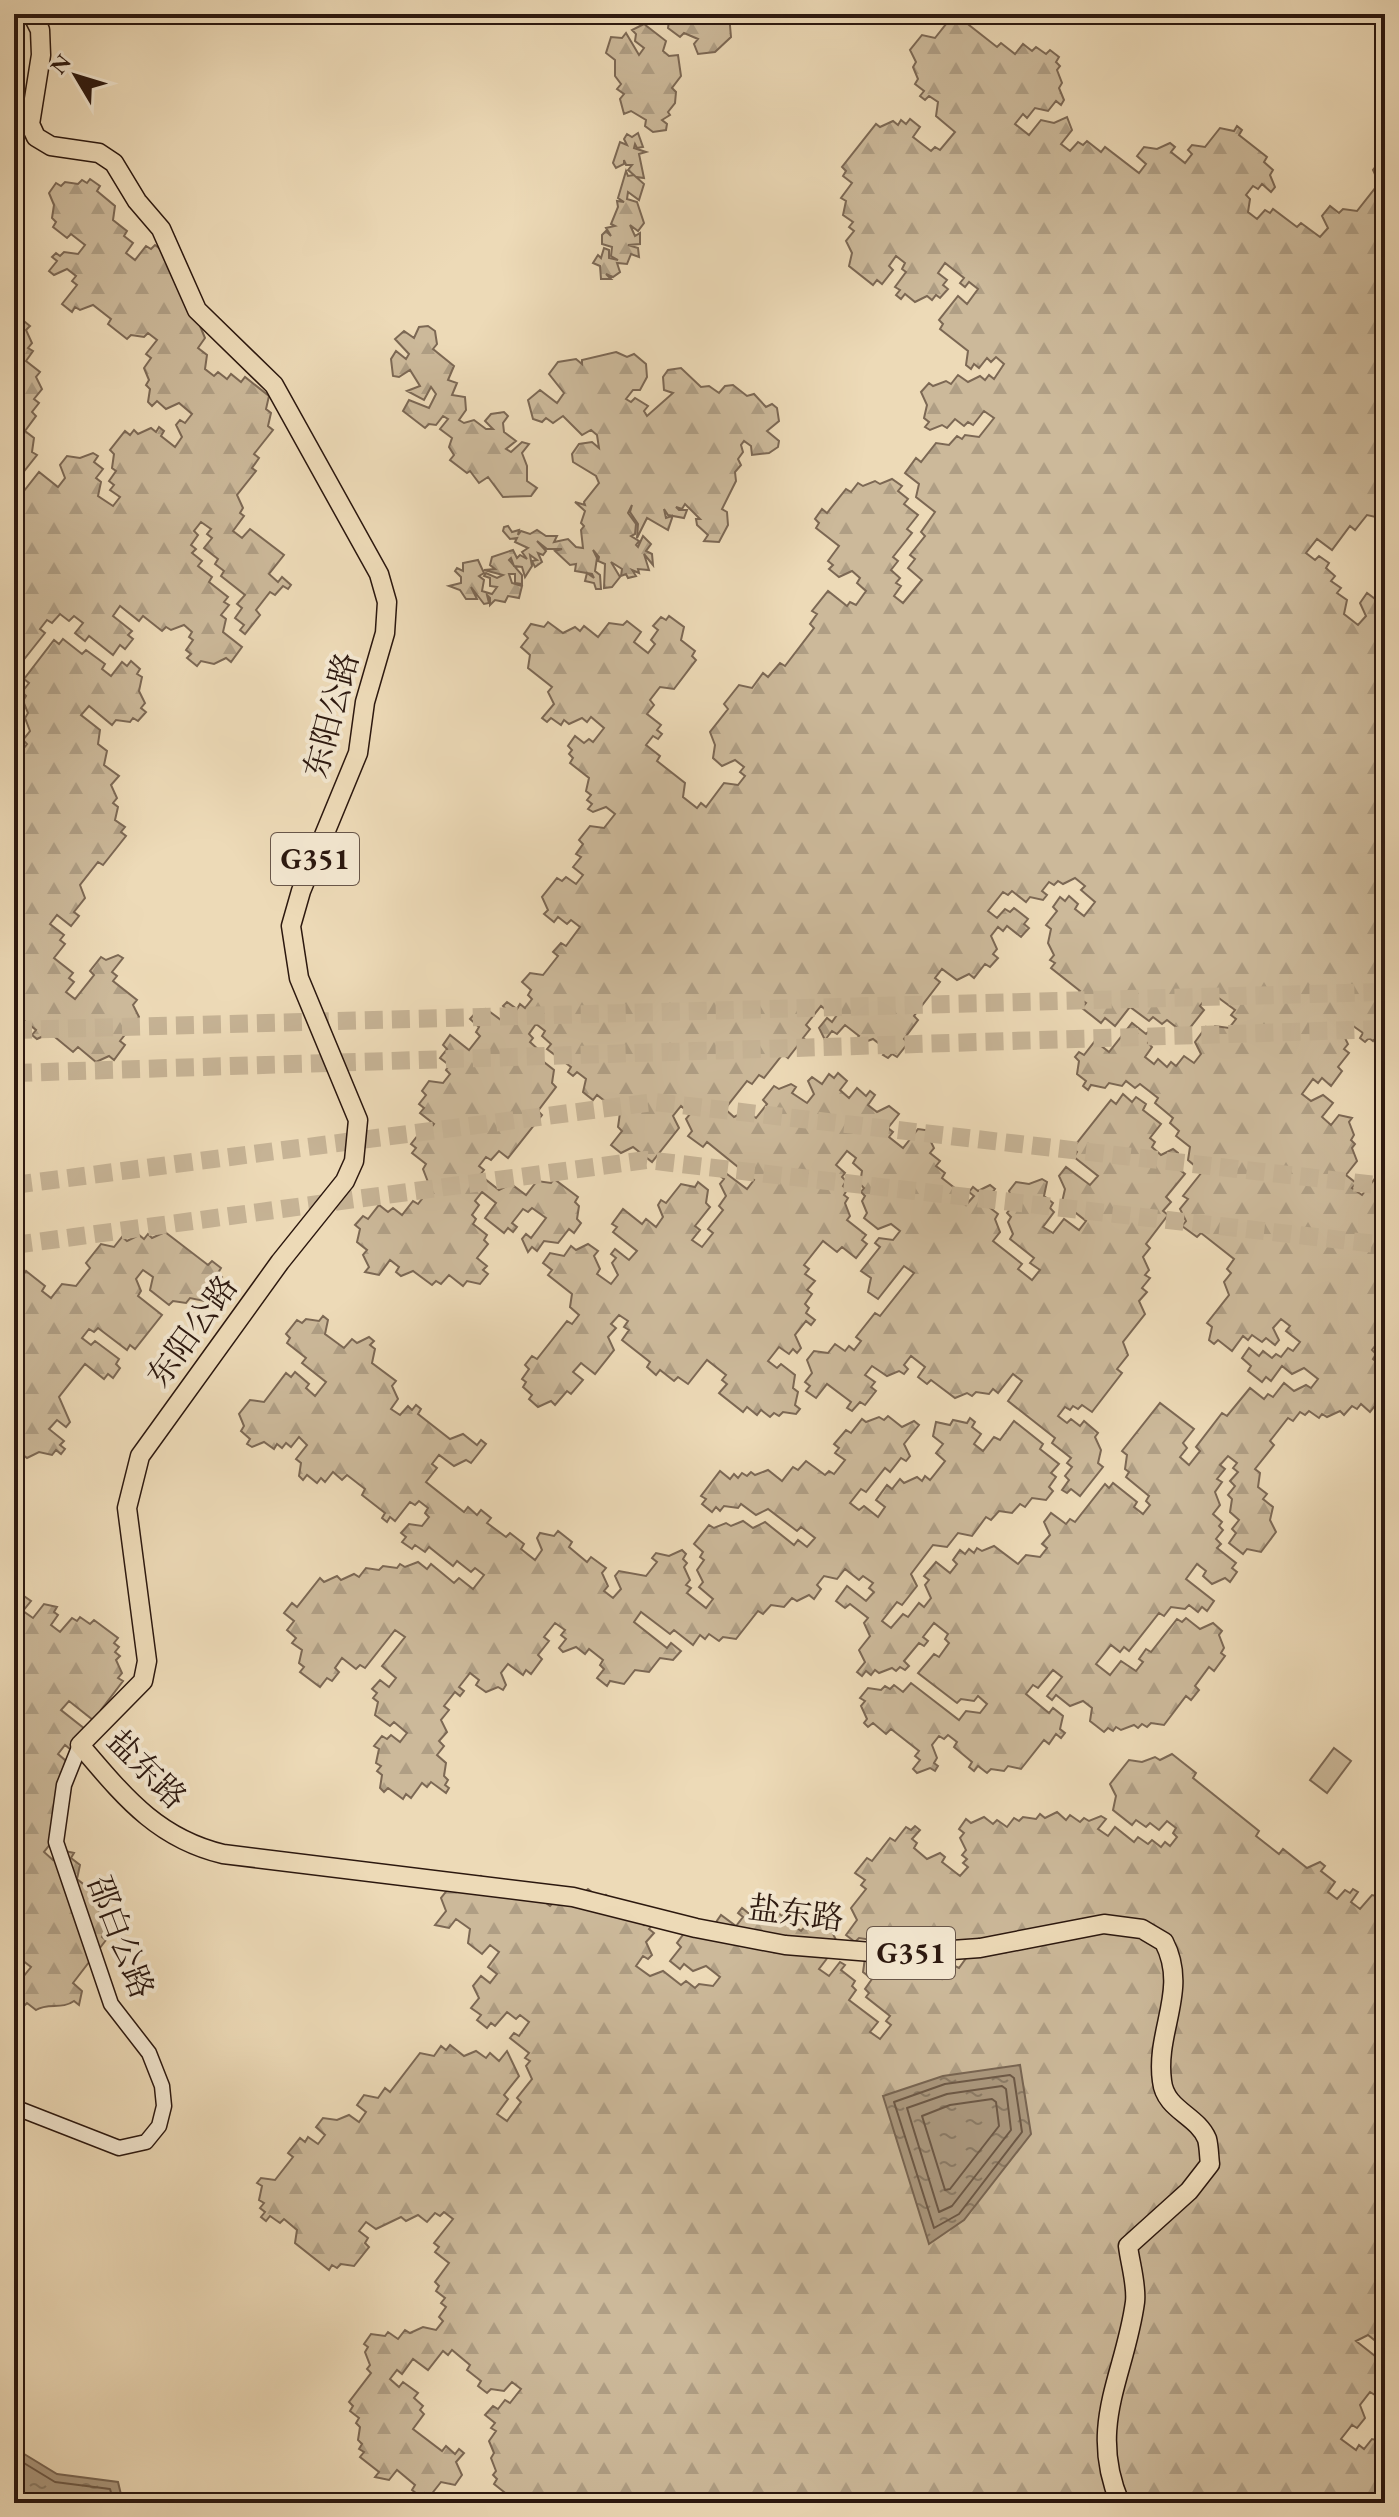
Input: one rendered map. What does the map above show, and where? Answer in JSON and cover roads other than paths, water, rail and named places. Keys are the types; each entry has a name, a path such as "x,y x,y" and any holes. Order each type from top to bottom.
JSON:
{"highway":[{"name":"东阳公路","path":"32,14 40,30 41,43 30,124 36,137 51,146 99,153 114,163 137,201 161,229 197,310 274,385 379,574 387,602 385,633 365,702 358,753 301,891 291,926 299,978 358,1120 354,1161 345,1181 280,1262 140,1456 127,1508 147,1661 143,1681 80,1745"},
{"name":"盐东路","path":"80,1745 123,1795 163,1830 190,1846 223,1854 573,1897 696,1928 785,1945 896,1954 980,1948 1104,1924 1142,1929 1164,1942 1176,1978 1160,2060 1162,2086 1171,2104 1207,2139 1210,2164 1189,2191 1128,2246 1136,2299 1108,2405 1107,2474 1120,2503"}],"street":[{"name":"邵白公路","path":"14,2107 119,2148 146,2142 159,2126 164,2106 162,2086 149,2053 111,2004 56,1842 64,1785 80,1745"}],"water":[{"path":"1020,2065 1031,2134 964,2220 929,2244 883,2096 943,2076"},
{"path":"16,2449 57,2474 118,2482 123,2503 32,2503 14,2490"}],"tunnel":[{"path":"14,1030 1385,992"},
{"path":"14,1073 1385,1029"},
{"path":"14,1185 654,1102 1385,1186"},
{"path":"14,1245 646,1160 1385,1245"}]}
